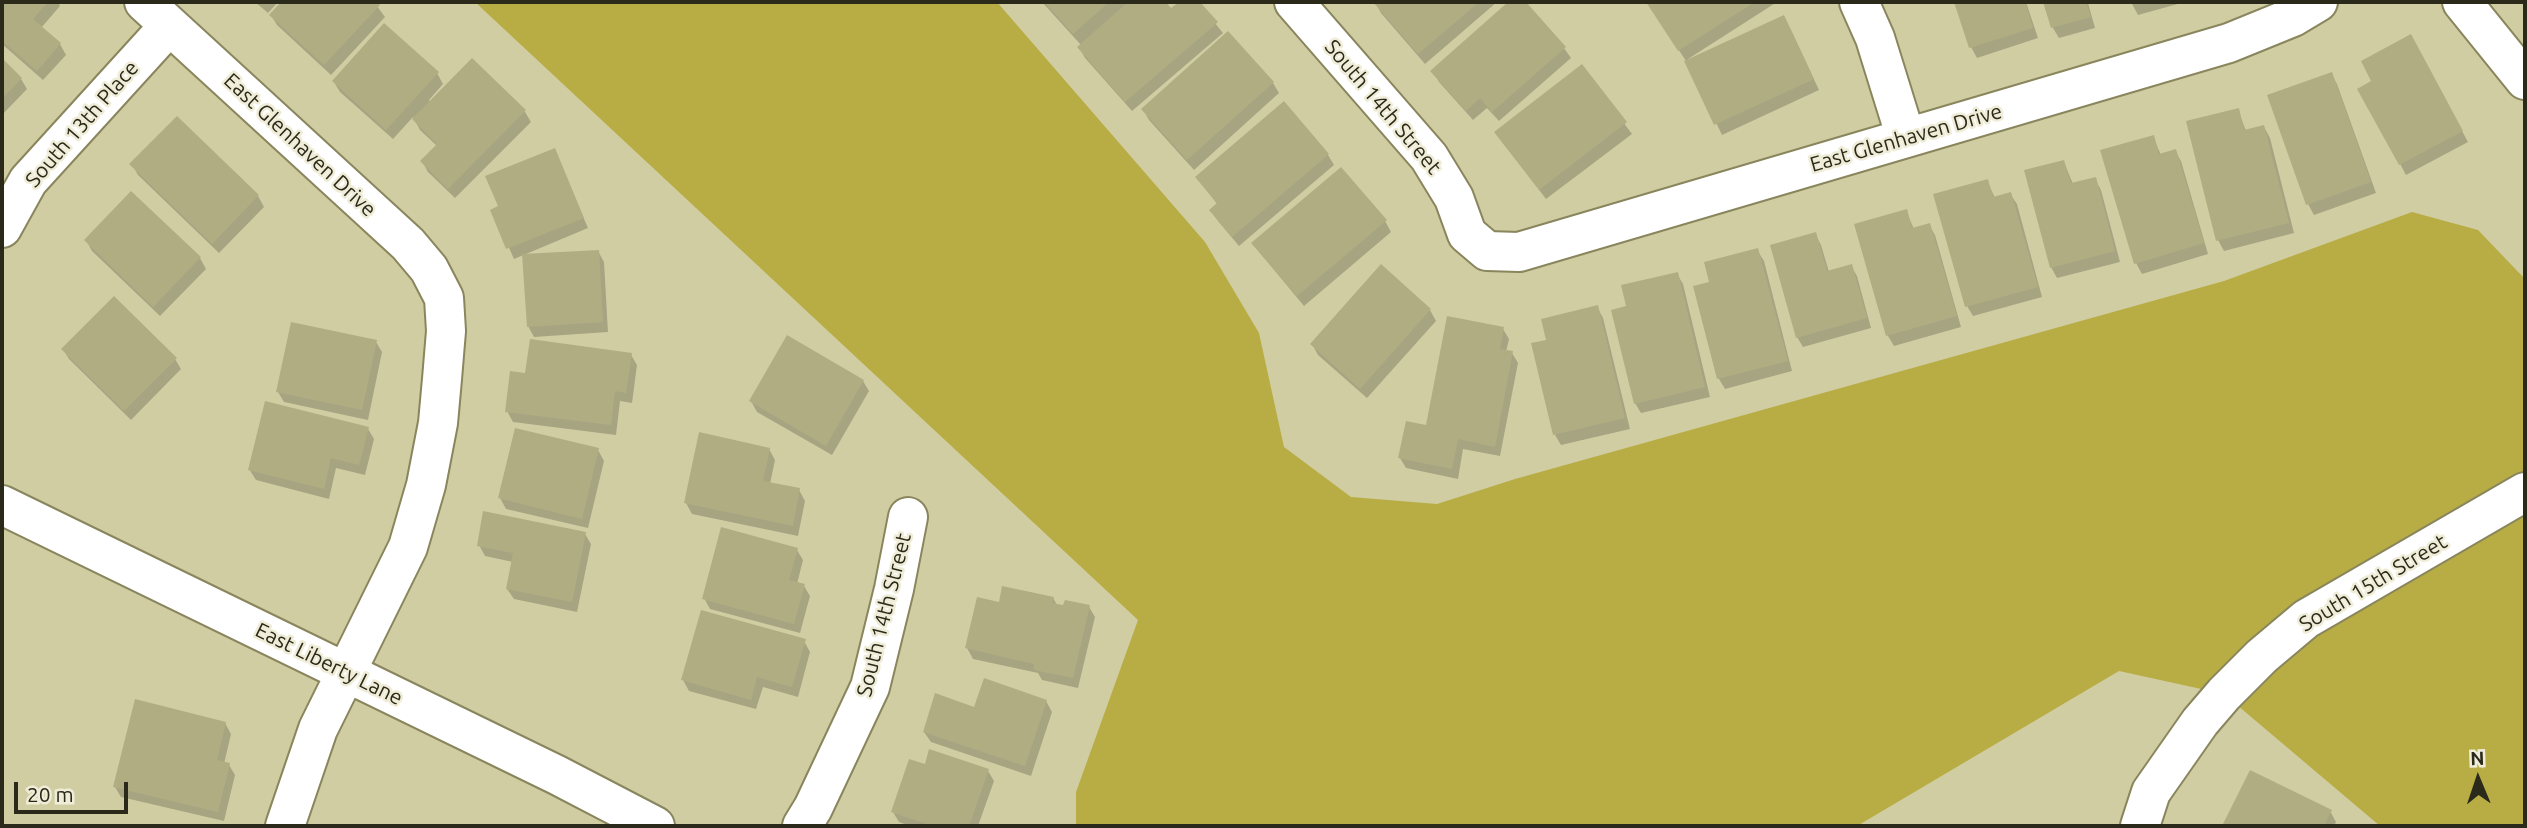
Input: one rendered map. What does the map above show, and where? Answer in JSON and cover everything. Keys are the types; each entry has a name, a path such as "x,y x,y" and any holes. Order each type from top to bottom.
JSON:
{"street":[{"name":"South 14th Street","path":"1294,2 1429,157 1454,198 1467,234 1487,251"},
{"path":"1859,2 1875,38 1906,138"},
{"name":"East Glenhaven Drive","path":"1487,251 1519,252 2229,43 2293,17 2318,2"},
{"path":"2462,2 2525,80"},
{"name":"East Glenhaven Drive","path":"157,14 408,244 429,269 444,298 446,331 443,379 426,485 408,547 348,672"},
{"name":"South 13th Place","path":"2,228 28,181 157,14"},
{"name":"South 15th Street","path":"2140,826 2151,792 2200,722 2262,656 2306,619 2525,492"},
{"name":"East Liberty Lane","path":"2,505 348,672 655,826"},
{"name":"South 14th Street","path":"802,826 870,687 908,517"},
{"path":"285,826 318,729 348,672"}],"shaded area":[{"path":"475,2 997,2 1205,242 1259,333 1284,447 1351,497 1437,504 1515,479 2224,281 2412,212 2478,230 2525,279 2525,826 2380,826 2224,694 2119,671 1857,826 1076,826 1076,792 1138,620"}],"building":[{"path":"2,2 48,2 33,19 61,43 37,71 2,41"},
{"path":"281,2 377,2 380,5 324,65 269,15"},
{"path":"1044,2 1109,2 1073,34"},
{"path":"1128,2 1166,2 1171,8 1179,2 1200,2 1218,22 1125,102 1077,47"},
{"path":"1373,2 1479,2 1418,54"},
{"path":"1508,2 1526,2 1566,47 1492,112 1480,98 1466,111 1430,71"},
{"path":"1646,2 1755,2 1678,51"},
{"path":"1954,2 2025,2 2033,28 1969,48"},
{"path":"2043,2 2086,2 2091,17 2051,28"},
{"path":"1784,15 1814,79 1714,125 1684,61"},
{"path":"384,23 439,72 386,130 332,81"},
{"path":"1228,31 1274,82 1187,160 1141,109"},
{"path":"2411,34 2463,131 2399,165 2357,89 2371,81 2361,61"},
{"path":"2,58 22,78 2,99"},
{"path":"472,58 526,110 448,189 420,161 437,144 412,119"},
{"path":"1582,64 1627,122 1539,190 1494,132"},
{"path":"2332,72 2371,182 2306,205 2267,95"},
{"path":"1284,101 1329,154 1232,237 1209,210 1217,203 1195,177"},
{"path":"2239,108 2244,130 2264,125 2289,223 2216,241 2186,121"},
{"path":"177,116 259,195 212,244 129,164"},
{"path":"2154,135 2159,154 2176,149 2204,243 2134,264 2100,150"},
{"path":"555,148 584,218 506,249 490,210 498,206 485,176"},
{"path":"2064,160 2071,183 2096,177 2115,251 2050,268 2024,170"},
{"path":"1341,167 1387,220 1297,296 1251,243"},
{"path":"1988,179 1993,197 2011,192 2038,287 1965,307 1933,194"},
{"path":"131,191 201,257 153,307 84,240"},
{"path":"1907,209 1912,228 1930,223 1957,316 1886,336 1854,224"},
{"path":"1816,232 1827,271 1852,264 1867,318 1796,338 1770,245"},
{"path":"1758,248 1788,361 1717,379 1693,286 1709,282 1704,262"},
{"path":"599,250 603,322 527,327 522,254"},
{"path":"1381,264 1431,309 1360,389 1310,344"},
{"path":"1678,272 1705,387 1634,404 1611,310 1626,306 1621,285"},
{"path":"114,296 177,358 124,411 61,349"},
{"path":"1598,305 1625,418 1553,435 1531,343 1546,340 1541,319"},
{"path":"1447,316 1504,327 1500,349 1513,351 1495,447 1458,439 1452,469 1398,458 1406,421 1426,425"},
{"path":"291,322 377,340 362,410 276,392"},
{"path":"787,335 864,380 826,446 749,401"},
{"path":"530,339 632,353 626,393 615,391 611,425 505,412 510,371 525,373"},
{"path":"265,401 369,427 359,465 331,458 324,489 248,470"},
{"path":"515,428 599,448 582,519 498,498"},
{"path":"699,432 770,448 763,481 800,488 793,526 684,503"},
{"path":"483,511 586,532 572,602 506,589 513,553 477,546"},
{"path":"721,527 798,548 789,580 805,584 794,624 702,599"},
{"path":"1002,586 1054,597 1052,603 1063,605 1065,600 1090,605 1073,678 1034,670 1034,664 965,648 977,597 999,602"},
{"path":"701,610 806,639 792,687 757,677 751,700 681,680"},
{"path":"984,678 1047,700 1025,766 923,732 935,693 974,707"},
{"path":"135,699 226,722 217,760 230,763 218,812 113,787"},
{"path":"929,749 989,769 969,826 933,826 891,812 909,759 925,764"},
{"path":"2250,770 2332,810 2324,826 2222,826"}]}
